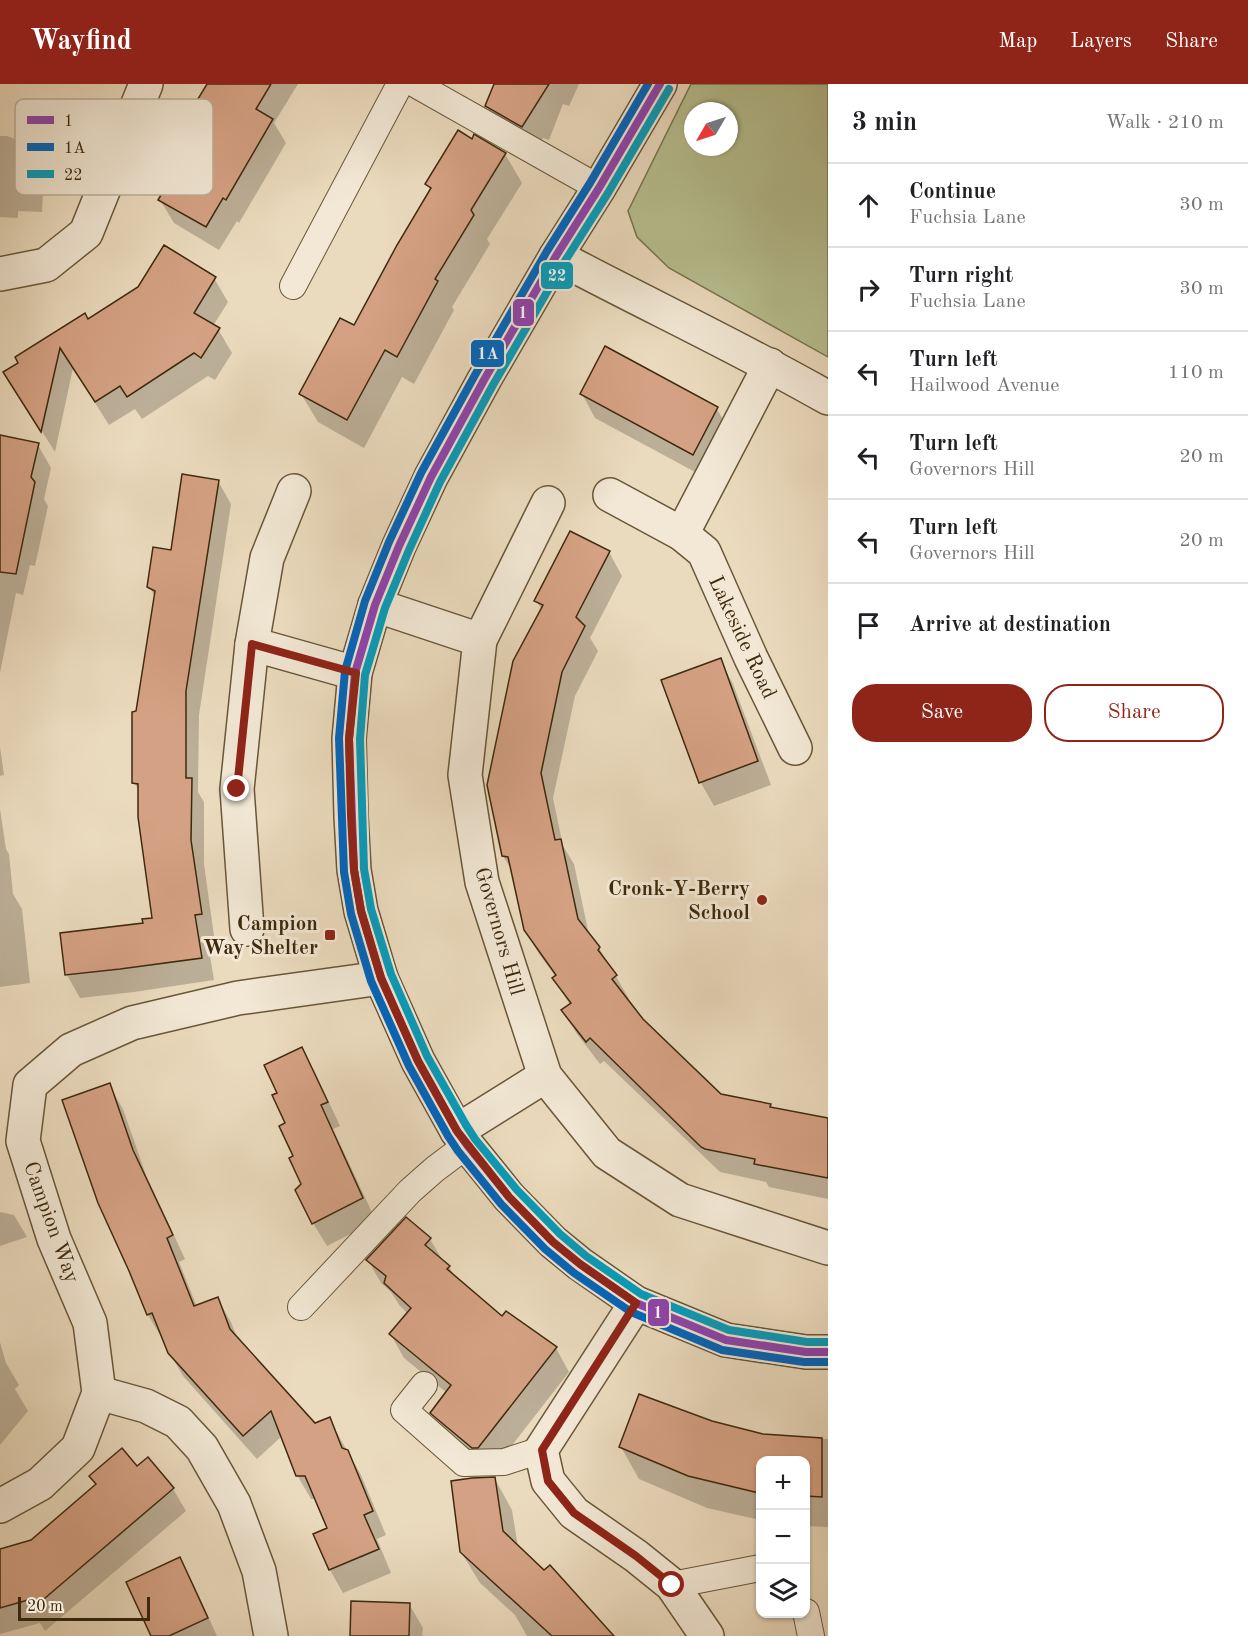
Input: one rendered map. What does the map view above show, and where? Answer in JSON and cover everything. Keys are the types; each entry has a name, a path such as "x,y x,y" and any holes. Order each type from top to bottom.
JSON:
{"street":[{"path":"141,99 147,84"},
{"path":"660,84 484,380 431,477 375,604 356,673 349,739 354,870 361,911 381,978 418,1061 462,1138 509,1197 553,1242 636,1303 726,1340 806,1352 828,1352"},
{"path":"0,274 46,265 86,233 102,195"},
{"path":"556,256 770,365 828,398"},
{"path":"682,534 770,365"},
{"path":"247,929 237,789 252,644 267,558 294,491"},
{"name":"Lakeside Road","path":"610,495 682,534 704,552 751,658 795,748"},
{"name":"Governors Hill","path":"548,503 480,640 465,775 482,882 545,1076 607,1154 680,1200 828,1248"},
{"path":"375,604 480,640"},
{"path":"252,644 356,673"},
{"name":"Campion Way","path":"0,1506 40,1484 78,1448 99,1393 90,1323 54,1239 23,1141 30,1085 70,1050 132,1023 238,998 381,978"},
{"path":"462,1138 545,1076"},
{"path":"636,1303 542,1450 548,1481 574,1513 636,1556 672,1585 707,1636"},
{"path":"99,1393 146,1406 178,1422 202,1448 234,1504 259,1572 271,1636"}],"lane":[{"path":"293,286 400,84"},
{"path":"415,84 599,188"},
{"path":"301,1307 462,1138"},
{"path":"424,1385 404,1410 464,1463 504,1462 542,1450"},
{"path":"672,1585 756,1569"},
{"path":"807,1618 811,1636"}],"green space":[{"path":"691,84 828,84 828,357 669,268 637,237 628,211"}],"building":[{"path":"207,84 271,84 256,109 273,119 226,200 223,198 206,227 158,200 161,195 213,195 213,99 198,99"},
{"path":"494,84 549,84 522,127 485,106"},
{"path":"458,130 472,139 474,134 506,153 471,210 474,215 435,279 438,281 397,357 385,350 347,420 299,394 340,318 354,325 431,188 425,184"},
{"path":"164,245 216,277 194,313 220,328 201,358 194,353 127,397 120,386 95,402 60,348 41,432 3,372 18,363 15,357 85,313 88,319 138,287"},
{"path":"605,346 718,407 693,455 580,394"},
{"path":"0,435 39,443 31,477 35,482 16,574 0,572"},
{"path":"182,474 219,480 186,691 186,778 192,778 191,840 202,914 195,915 202,958 65,975 60,933 143,923 142,919 152,918 138,817 138,784 132,783 132,712 136,711 155,591 147,587 153,547 171,550"},
{"path":"570,531 610,551 576,617 585,626 562,672 541,773 555,840 561,839 578,919 600,947 598,950 617,975 612,979 643,1019 721,1094 771,1104 770,1107 828,1118 828,1178 754,1164 755,1159 701,1147 590,1038 586,1042 561,1010 571,1003 552,978 556,975 524,930 508,857 502,856 487,785 513,661 543,605 534,601"},
{"path":"721,658 758,761 699,783 661,680"},
{"path":"302,1047 328,1102 321,1105 363,1198 312,1224 295,1190 301,1184 289,1158 293,1156 279,1126 285,1123 272,1095 277,1093 264,1065"},
{"path":"110,1083 133,1150 173,1235 167,1238 194,1306 218,1297 230,1329 315,1423 330,1417 342,1448 348,1450 373,1511 364,1515 379,1549 329,1570 313,1534 327,1528 305,1476 296,1476 271,1411 243,1436 168,1353 152,1313 147,1315 98,1203 62,1100"},
{"path":"406,1217 431,1238 425,1245 450,1266 447,1269 502,1316 506,1311 557,1347 478,1448 472,1448 430,1413 451,1385 389,1334 411,1308 384,1283 386,1276 366,1260"},
{"path":"639,1394 712,1421 763,1434 822,1438 822,1497 810,1496 810,1456 756,1456 756,1492 688,1476 619,1447"},
{"path":"122,1448 137,1466 148,1457 174,1488 31,1610 28,1600 0,1608 0,1549 31,1540 96,1484 89,1476"},
{"path":"495,1477 503,1531 544,1570 550,1565 614,1636 552,1636 460,1552 451,1481"},
{"path":"180,1557 208,1618 169,1636 151,1636 126,1582"},
{"path":"351,1601 410,1603 409,1636 350,1636"}],"transit line":[{"name":"1A","path":"648,84 547,251 421,473 365,601 345,671 339,738 344,872 351,914 371,981 409,1066 458,1151 501,1204 545,1249 574,1273 631,1312 722,1350 804,1362 828,1362"},
{"name":"1","path":"660,84 484,380 431,477 375,605 355,673 349,739 354,870 361,911 381,978 418,1061 467,1145 509,1197 553,1242 636,1303 726,1340 806,1352 828,1352"},
{"name":"22","path":"669,89 493,385 440,482 385,608 365,675 360,739 364,869 371,909 391,974 427,1056 475,1139 517,1190 560,1234 586,1256 641,1294 729,1330 807,1342 828,1342"}],"place":[{"name":"Cronk-Y-Berry School","path":"762,900"},
{"name":"Campion Way Shelter","path":"330,935"}],"route":[{"path":"237,789 252,644 356,673 349,739 354,870 361,911 381,978 418,1061 467,1145 509,1197 553,1242 636,1303 542,1450 548,1481 574,1513 636,1556 672,1585"}]}
